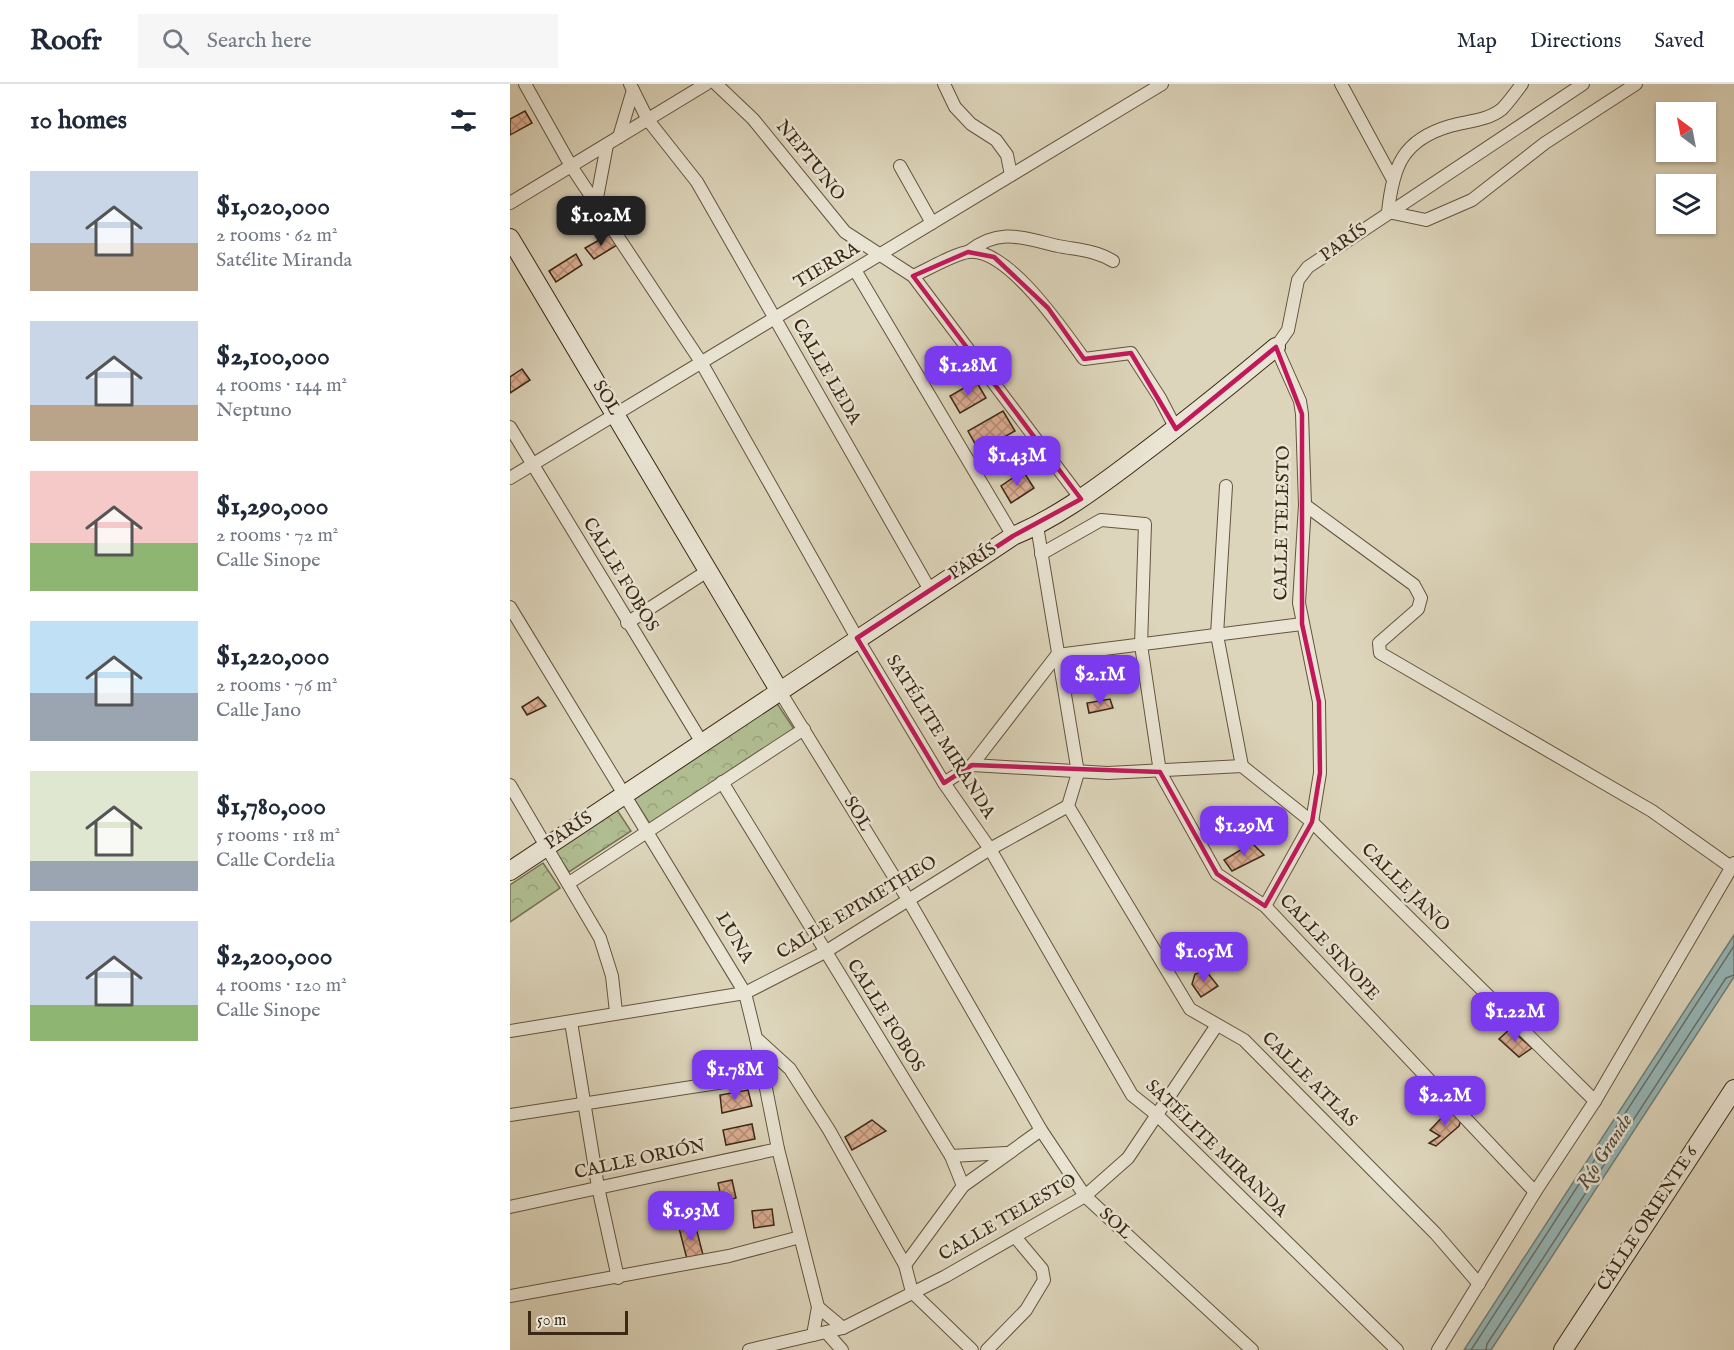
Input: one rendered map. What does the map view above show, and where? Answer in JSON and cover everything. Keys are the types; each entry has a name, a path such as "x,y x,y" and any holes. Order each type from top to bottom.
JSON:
{"street":[{"name":"SATÉLITE MIRANDA","path":"525,84 571,166 701,362 857,638 944,783 990,849 1132,1095 1156,1115 1397,1350"},
{"path":"510,203 706,84"},
{"name":"NEPTUNO","path":"716,84 753,119 845,232 913,276 1081,499"},
{"path":"944,84 955,107 971,124 996,140 1007,155 1011,175"},
{"name":"TIERRA","path":"510,478 1162,84"},
{"path":"1341,84 1392,178"},
{"path":"1522,84 1501,109 1477,121 1449,126 1418,140 1401,157 1392,178 1388,212 1426,220 1472,200 1545,143 1636,84"},
{"name":"PARÍS","path":"510,871 701,741 930,590 1013,536 1037,526 1081,499 1176,429 1276,347 1287,330 1299,279 1308,267 1583,84"},
{"path":"619,137 631,87"},
{"name":"CALLE LEDA","path":"631,87 648,120 697,182 930,590"},
{"path":"596,203 607,145"},
{"path":"900,166 932,223"},
{"path":"913,276 968,252 983,241 1001,237 1028,237 1059,246 1084,249 1113,261"},
{"name":"SOL","path":"510,238 779,690 909,901 1041,1130 1085,1196 1252,1350"},
{"path":"968,252 994,257 1000,262 1048,308 1084,359 1131,352 1160,398 1176,429"},
{"path":"855,270 1013,536"},
{"name":"CALLE TELESTO","path":"1265,906 1312,822 1320,773 1318,702 1313,664 1299,603 1305,504 1300,400 1276,347"},
{"name":"CALLE FOBOS","path":"510,427 701,741"},
{"path":"972,765 1078,773 1160,772 1242,766 1216,635 1226,486"},
{"path":"1305,504 1414,585 1421,598 1418,609 1379,643 1380,653 1652,812 1732,865 1595,1101 1535,1192 1438,1350"},
{"name":"CALLE SINOPE","path":"1041,554 1101,520 1145,524 1141,645 1160,772 1217,874 1265,906 1535,1192"},
{"path":"1037,526 1078,773 1068,806"},
{"path":"627,622 709,570"},
{"name":"LUNA","path":"510,607 626,793 745,993 778,1149 818,1307"},
{"path":"944,783 972,765 1057,656 1302,624"},
{"path":"569,883 804,729"},
{"name":"CALLE JANO","path":"1242,766 1312,822 1595,1101"},
{"name":"CALLE FOBOS","path":"722,783 951,1156 963,1186"},
{"path":"510,785 548,845 600,938 612,976 616,1012"},
{"name":"CALLE EPIMETHEO","path":"510,1031 571,1022 616,1012 745,993 825,952 990,849 1068,806"},
{"name":"CALLE ATLAS","path":"1068,806 1190,1009 1244,1040 1436,1234 1479,1284"},
{"path":"571,1022 598,1186 618,1278"},
{"name":"CALLE TELESTO","path":"749,1350 843,1328 1016,1238 1085,1196 1128,1158 1217,1025"},
{"path":"756,1038 790,1069 829,1130 905,1265 912,1292 972,1350"},
{"path":"510,1115 763,1076"},
{"name":"CALLE ORIENTE 6","path":"1563,1350 1734,1089"},
{"path":"905,1265 963,1186 1041,1130"},
{"name":"CALLE ORIÓN","path":"510,1207 598,1186 778,1149"},
{"path":"951,1156 1006,1153"},
{"path":"510,1296 729,1256 800,1237"},
{"path":"987,1350 1026,1310 1044,1280 1042,1269 1016,1238"},
{"path":"813,1335 818,1307 843,1328"},
{"path":"827,1333 843,1350"}],"highlighted area":[{"path":"968,252 994,257 1048,308 1084,359 1131,353 1176,429 1276,347 1302,414 1302,624 1319,702 1320,773 1312,822 1265,906 1217,874 1160,772 972,765 944,783 857,638 1013,536 1081,499 913,276"}],"green space":[{"path":"776,702 794,729 650,824 632,796"},
{"path":"617,810 631,831 569,872 555,851"},
{"path":"543,863 560,888 510,922 510,885"}],"water":[{"name":"Río Grande","path":"1734,935 1734,977 1491,1350 1464,1350"}],"building":[{"path":"525,111 532,123 510,135 510,119"},
{"path":"610,234 617,245 594,259 585,248"},
{"path":"576,254 582,265 556,282 549,271"},
{"path":"945,357 954,373 942,380 933,365"},
{"path":"522,369 530,380 510,393 510,377"},
{"path":"976,381 986,398 960,413 950,396"},
{"path":"1003,411 1015,431 979,451 968,431"},
{"path":"1023,471 1034,488 1011,503 1001,486"},
{"path":"538,697 546,706 527,715 522,707"},
{"path":"1110,699 1113,708 1089,713 1087,703"},
{"path":"1252,843 1264,855 1232,871 1224,860"},
{"path":"1206,971 1218,986 1201,997 1192,984 1195,974"},
{"path":"1510,1029 1532,1048 1519,1057 1499,1039"},
{"path":"748,1090 752,1106 722,1113 720,1095"},
{"path":"1450,1109 1461,1120 1459,1126 1436,1146 1429,1143 1440,1136 1430,1130"},
{"path":"872,1120 886,1131 852,1150 845,1137"},
{"path":"752,1124 755,1139 726,1145 723,1130"},
{"path":"732,1180 736,1198 729,1200 731,1210 724,1211 718,1183"},
{"path":"772,1209 774,1225 754,1228 752,1211"},
{"path":"695,1224 703,1255 687,1259 679,1228"}]}
